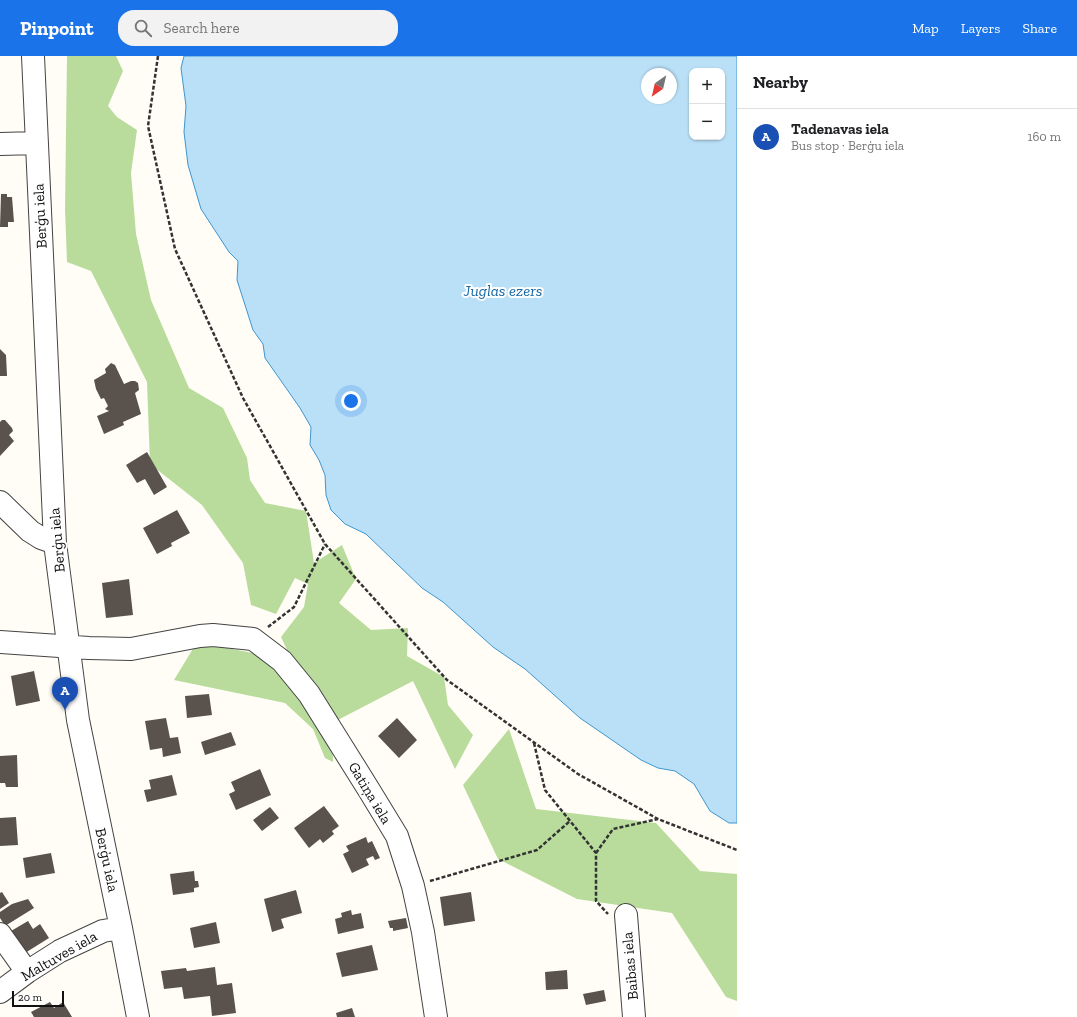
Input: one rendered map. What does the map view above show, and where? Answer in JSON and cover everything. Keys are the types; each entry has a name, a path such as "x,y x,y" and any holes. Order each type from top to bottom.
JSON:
{"street":[{"name":"Berģu iela","path":"33,56 55,543 78,720 138,1017"},
{"path":"0,144 37,143"},
{"path":"0,502 30,531 41,538 55,543"},
{"path":"0,642 89,648 131,649 213,635 253,639"},
{"name":"Gatiņa iela","path":"253,639 282,661 308,694 397,836 413,886 423,932 436,1017"},
{"name":"Baibas iela","path":"626,925 634,1017"},
{"name":"Maltuves iela","path":"0,992 27,972 60,951 103,931 121,928"},
{"path":"0,934 27,972"}],"path":[{"path":"158,56 148,126 175,249 243,398 325,544 447,680 578,774 658,819 737,850"},
{"path":"253,639 294,607 325,544"},
{"path":"534,742 545,790 596,853"},
{"path":"626,925 596,901 596,853 613,829 658,819"},
{"path":"413,886 537,850 570,820"}],"green space":[{"path":"67,56 116,56 123,71 108,106 117,117 137,130 131,173 136,234 151,300 189,388 223,408 247,458 250,480 265,503 306,511 314,563 342,545 356,579 339,603 371,630 408,628 407,656 444,677 448,705 473,735 455,769 413,681 332,723 333,762 325,758 313,729 285,703 174,680 197,642 292,661 281,637 304,607 308,584 295,578 276,614 251,605 243,563 202,505 150,464 147,382 91,271 67,262 65,209"},
{"path":"509,729 536,809 656,823 700,871 737,874 737,1001 726,997 672,913 577,899 498,859 463,785"}],"water":[{"name":"Juglas ezers","path":"184,56 737,56 737,823 729,823 710,811 694,784 675,771 658,768 641,760 580,718 525,669 493,647 443,602 422,588 366,534 345,524 331,510 326,495 325,475 319,460 310,445 311,427 300,408 265,358 263,344 253,330 237,280 238,261 229,252 201,209 188,165 184,132 186,106 181,68"}],"building":[{"path":"1,194 7,194 7,197 12,197 14,222 8,222 8,227 0,227"},
{"path":"0,349 6,355 7,376 0,376"},
{"path":"111,363 115,365 124,384 131,381 138,383 139,390 135,393 141,414 123,422 124,425 104,434 97,416 109,411 105,409 108,406 104,398 101,399 96,389 94,380 106,373 105,369"},
{"path":"5,420 12,428 13,431 9,435 14,441 0,456 0,422"},
{"path":"147,452 167,487 154,495 145,479 137,483 126,465"},
{"path":"177,510 190,533 171,543 172,546 157,554 143,528"},
{"path":"129,579 133,615 106,618 102,583"},
{"path":"34,671 40,701 16,706 11,676"},
{"path":"209,694 212,715 187,718 185,696"},
{"path":"166,718 170,738 178,737 181,753 163,757 162,748 150,750 145,721"},
{"path":"397,718 417,740 399,758 378,736"},
{"path":"231,732 236,745 205,755 201,742"},
{"path":"17,755 18,787 6,787 5,783 0,783 0,756"},
{"path":"260,769 271,795 236,810 229,794 235,791 231,782"},
{"path":"172,775 177,795 147,802 144,790 151,789 149,780"},
{"path":"324,806 339,826 332,831 334,834 323,843 320,839 309,848 294,828"},
{"path":"270,807 279,818 262,831 253,820"},
{"path":"16,817 18,845 0,846 0,818"},
{"path":"366,837 368,843 372,841 380,858 375,860 373,856 366,859 369,865 352,873 343,854 349,851 346,846"},
{"path":"51,853 55,873 26,878 23,858"},
{"path":"194,871 195,881 198,881 199,887 194,888 194,892 173,895 170,874"},
{"path":"296,890 302,913 281,919 284,928 272,932 264,899"},
{"path":"2,892 9,903 0,909 0,893"},
{"path":"471,892 475,921 444,926 440,897"},
{"path":"28,899 34,908 5,926 0,918 0,912 12,904"},
{"path":"351,910 352,915 361,913 364,928 338,934 335,919 342,917 341,913"},
{"path":"406,918 408,928 393,931 393,928 390,928 388,921"},
{"path":"28,921 33,929 40,924 49,938 25,953 11,931"},
{"path":"216,922 220,943 194,948 190,928"},
{"path":"372,945 378,970 342,977 336,953"},
{"path":"215,967 217,985 232,983 236,1013 212,1016 210,996 184,999 182,987 164,989 161,971 186,968 187,971"},
{"path":"567,970 568,989 546,990 545,972"},
{"path":"604,990 606,1001 586,1005 583,994"},
{"path":"50,1002 54,1008 63,1002 72,1017 34,1017 31,1012"},
{"path":"352,1008 355,1017 337,1017 336,1013"}],"place":[{"name":"Tadenavas iela","path":"65,710"}]}
